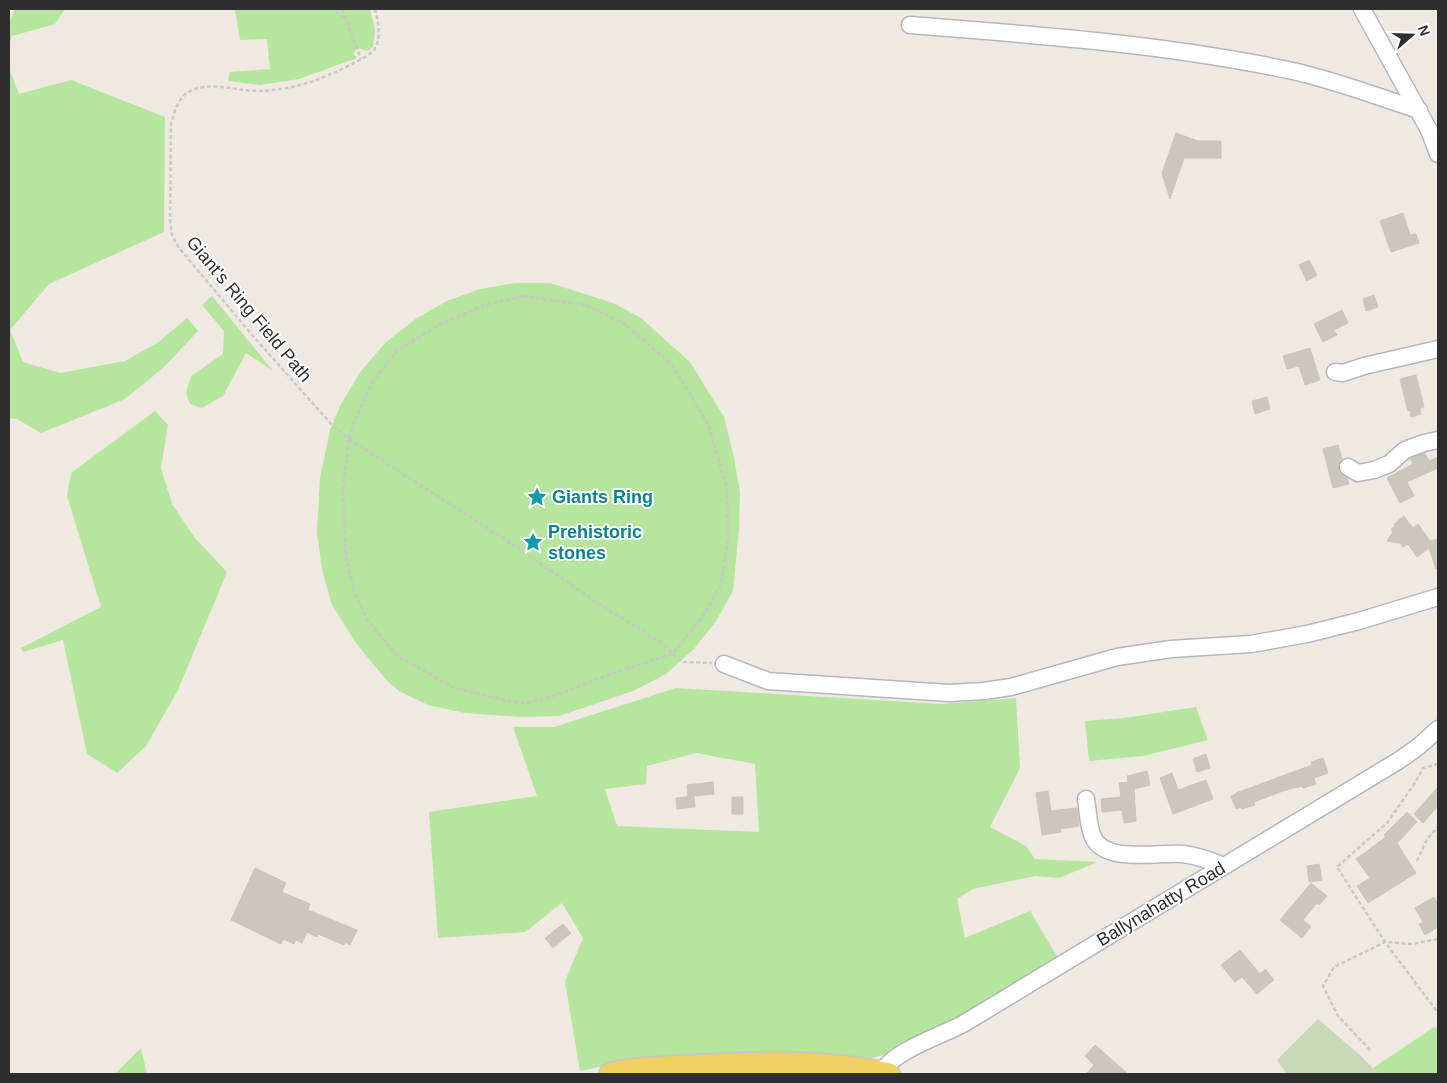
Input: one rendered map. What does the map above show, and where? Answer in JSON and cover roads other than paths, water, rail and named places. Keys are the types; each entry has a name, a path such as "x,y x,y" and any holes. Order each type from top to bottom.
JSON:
{"main road":[{"path":"610,1074 646,1068 764,1064 827,1070 842,1066 885,1073"}],"street":[{"path":"1362,9 1430,130 1438,154"},
{"path":"910,25 1034,35 1186,52 1289,70 1419,110"},
{"path":"1335,372 1343,373 1364,366 1438,349"},
{"path":"1348,467 1358,473 1374,470 1390,464 1405,450 1438,440"},
{"path":"724,664 768,681 949,693 984,691 1011,688 1118,657 1171,649 1251,644 1307,634 1359,621 1438,596"},
{"name":"Ballynahatty Road","path":"885,1073 891,1060 962,1024 1398,761 1418,747 1438,729"},
{"path":"1086,799 1093,837 1105,850 1122,854 1182,854 1205,858 1223,866"}],"place":[{"name":"Giants Ring","path":"537,497"},
{"name":"Prehistoric stones","path":"533,542"}]}
